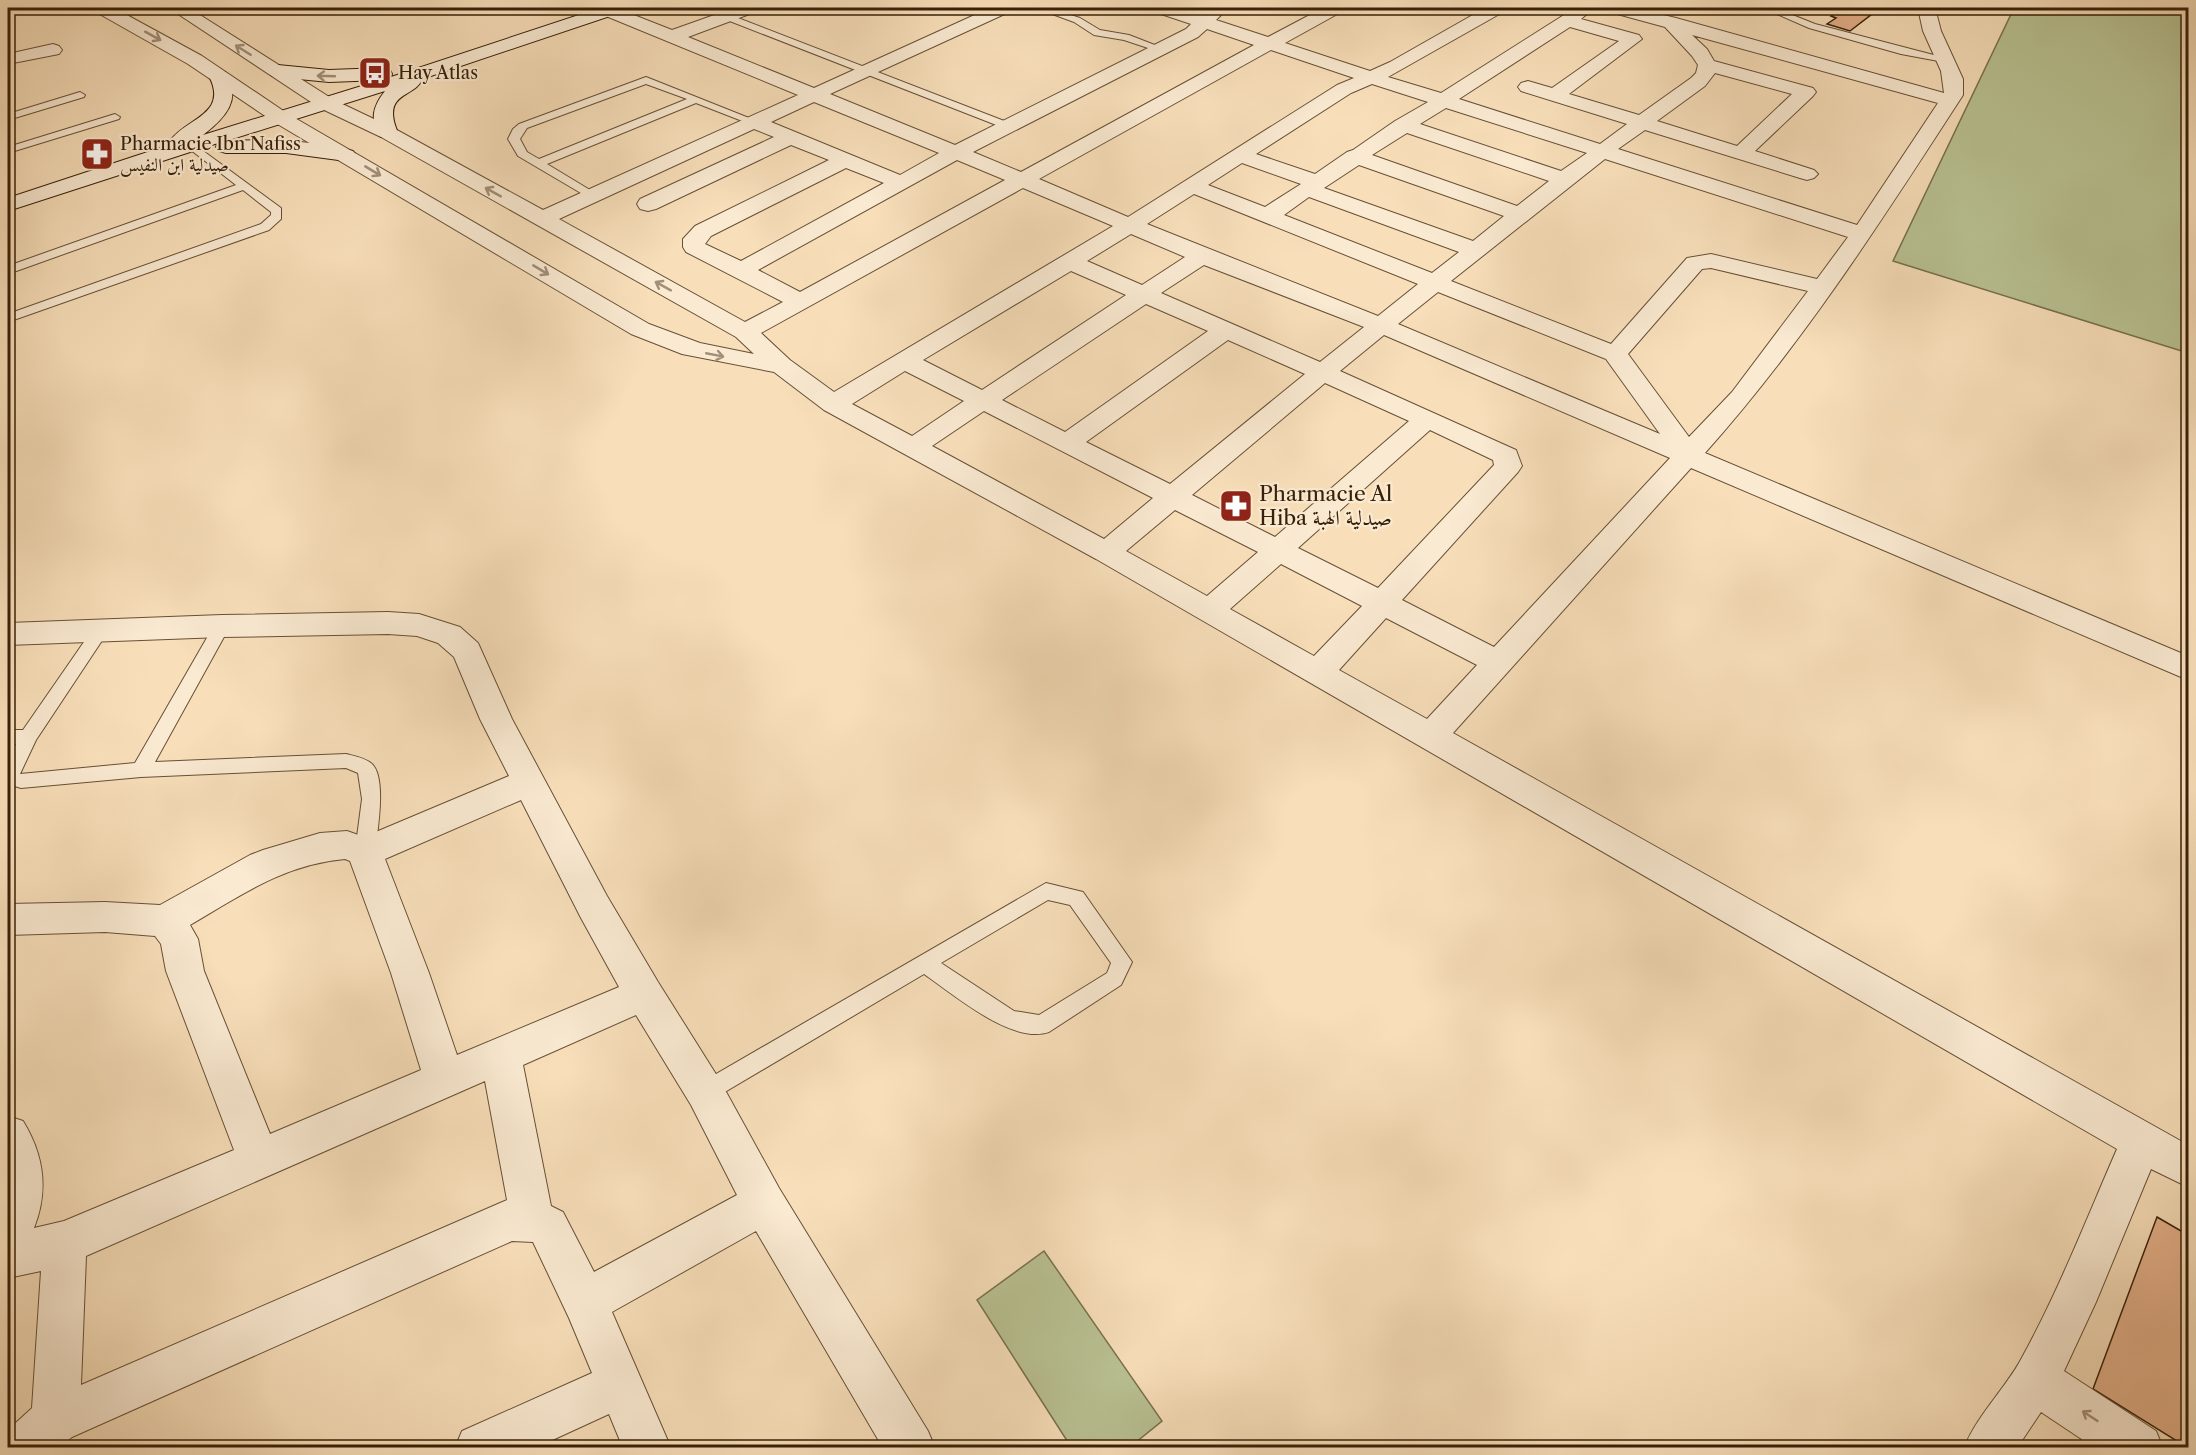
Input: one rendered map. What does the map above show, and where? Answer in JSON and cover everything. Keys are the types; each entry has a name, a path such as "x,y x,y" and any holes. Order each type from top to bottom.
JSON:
{"street":[{"path":"102,8 195,60 281,118 657,338 698,352 781,365"},
{"path":"178,8 327,104 388,133 745,332 781,365 833,404 1106,552 2188,1167"},
{"path":"671,37 749,8"},
{"path":"542,219 1003,8"},
{"path":"1161,8 1862,234"},
{"path":"741,270 957,152 1191,33 1224,8"},
{"path":"745,332 1335,8"},
{"path":"833,404 907,362 1129,226 1344,89 1397,66 1497,8"},
{"path":"1267,216 1354,156 1444,101 1586,8"},
{"path":"1616,8 1640,10 1670,22 1949,100"},
{"path":"1431,736 1741,397 1862,234 1949,100 1955,87 1932,32 1927,8"},
{"path":"8,205 130,166 196,148 611,9 671,37 957,152 1202,256 1383,326 2188,669"},
{"path":"1555,95 1633,39 1566,20"},
{"path":"1106,552 1322,373 1564,179 1698,82 1705,75 1707,65 1700,53 1670,22"},
{"path":"8,59 53,50"},
{"path":"278,71 358,76 447,63"},
{"path":"388,133 381,121 383,109 391,96 407,83 447,63"},
{"path":"1707,65 1806,92 1741,153"},
{"path":"107,173 148,158 181,141 206,123 220,106 224,90 218,76"},
{"path":"1528,87 1807,174"},
{"path":"754,122 901,183"},
{"path":"1402,125 1564,179"},
{"path":"648,204 791,137"},
{"path":"196,148 270,145 311,147 346,155"},
{"path":"1240,155 1476,250"},
{"path":"1354,156 1520,214"},
{"path":"799,301 694,247 694,239 703,231 844,161"},
{"path":"1192,186 1615,354 1688,454"},
{"path":"911,448 1202,256"},
{"path":"1615,354 1695,263 1711,261 1824,288"},
{"path":"1070,262 1428,419 1506,456 1508,466 1318,672"},
{"path":"1067,443 1226,330"},
{"path":"907,362 1498,662"},
{"path":"1209,611 1428,419"},
{"path":"8,634 222,626 388,623 419,625 449,635 467,651 496,719 594,907 644,994 705,1092 764,1203 911,1448"},
{"path":"8,919 105,917 165,921 263,865 320,847 347,845 365,852 529,782"},
{"path":"365,852 410,973 445,1081"},
{"path":"165,921 179,939 185,971 259,1161"},
{"path":"8,1256 65,1243 644,994"},
{"path":"501,1057 532,1219"},
{"path":"8,1135 18,1150 23,1185 16,1222 8,1237"},
{"path":"1989,1448 2035,1380 2080,1286 2142,1141"},
{"path":"585,1302 764,1203"},
{"path":"40,1434 511,1220 532,1219 548,1227 585,1302 647,1448"},
{"path":"40,1434 65,1243"},
{"path":"2035,1380 2139,1448"},
{"path":"479,1448 620,1384"}],"lane":[{"path":"1041,8 1077,20 1097,33 1126,38 1160,49"},
{"path":"1768,8 1812,26 1905,52 1944,59"},
{"path":"725,16 1008,126"},
{"path":"591,195 522,154 514,140 517,131 523,126 646,80 754,122"},
{"path":"8,117 80,95"},
{"path":"538,164 697,99"},
{"path":"8,150 115,117"},
{"path":"8,318 266,227 278,216 277,211 196,148"},
{"path":"8,270 244,186"},
{"path":"141,770 222,626"},
{"path":"101,630 28,737 12,765 10,774 14,779 21,781 141,770 346,761 360,765 367,770 370,799 365,852"},
{"path":"8,737 28,737"},
{"path":"705,1092 1046,891 1076,898 1122,962 1114,979 1041,1025 1010,1020 924,963"}],"green space":[{"path":"2014,8 2188,8 2188,353 1893,261"},
{"path":"1044,1251 1162,1421 1130,1447 1071,1447 977,1300"}],"building":[{"path":"1818,8 1848,8 1872,14 1850,31 1827,24 1836,18 1831,16 1837,12"},
{"path":"2157,1217 2188,1235 2188,1448 2093,1389"}],"place":[{"name":"Hay Atlas","path":"375,73"},
{"name":"Pharmacie Ibn Nafiss صيدلية ابن النفيس","path":"97,154"},
{"name":"Pharmacie Al Hiba صيدلية الهبة","path":"1236,506"}]}
